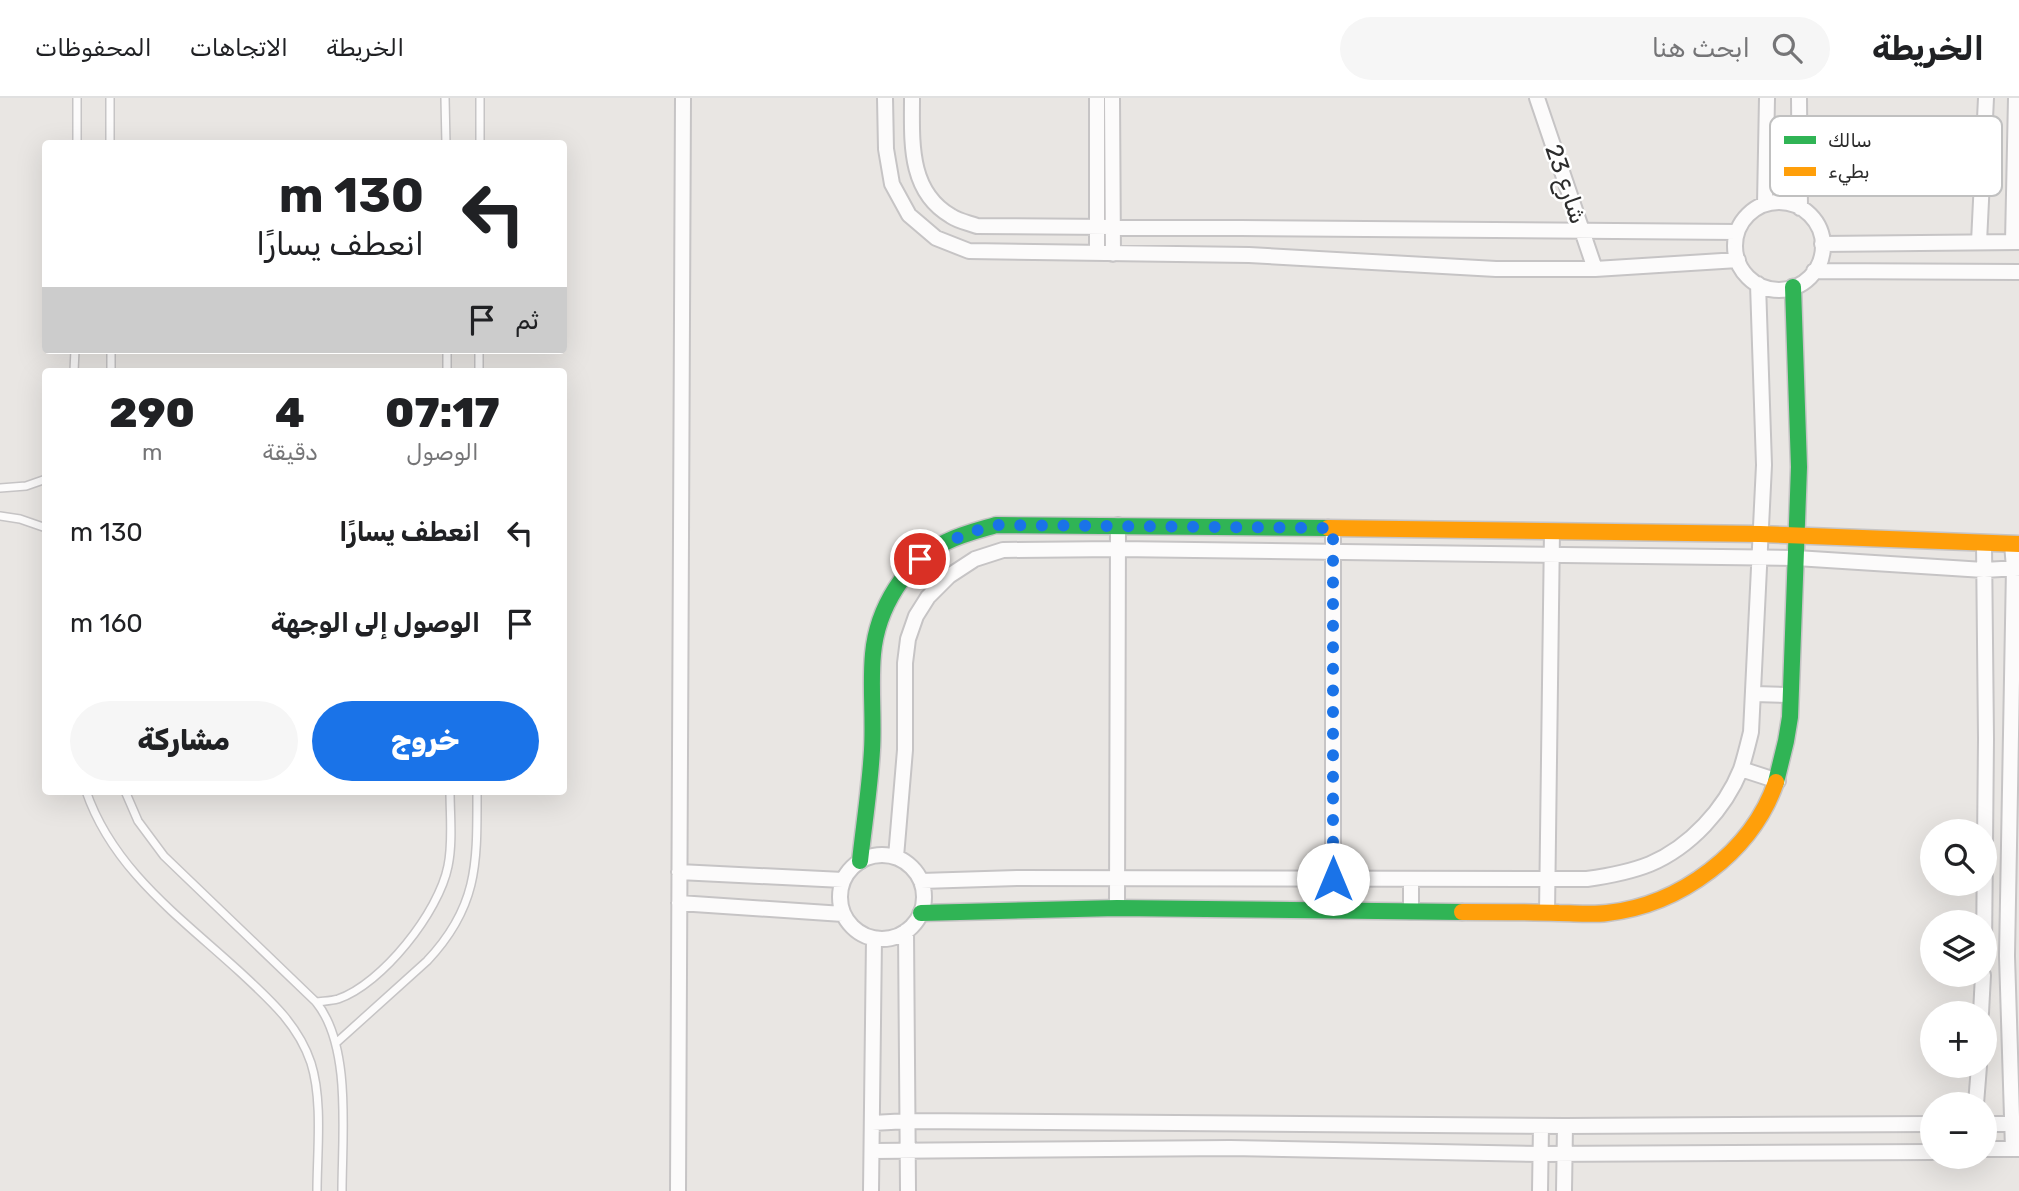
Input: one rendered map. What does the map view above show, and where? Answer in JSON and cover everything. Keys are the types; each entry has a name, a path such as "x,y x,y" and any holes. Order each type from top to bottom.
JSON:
{"street":[{"path":"678,1191 683,98"},
{"path":"885,98 886,149 892,184 909,215 936,238 969,251 1249,255 1496,269 1595,270 1738,260"},
{"path":"912,98 912,147 916,174 930,198 951,216 977,226 1737,232"},
{"path":"1097,98 1105,228 1112,254"},
{"path":"1097,253 1105,228 1112,98"},
{"name":"شارع 23","path":"1536,98 1595,270"},
{"path":"1765,204 1767,98"},
{"path":"1799,98 1799,116"},
{"path":"1985,116 1986,98"},
{"path":"1822,244 2016,242 2016,98"},
{"path":"1800,196 1800,208"},
{"path":"1979,242 1981,196"},
{"path":"1787,203 1800,208 1814,220 1820,231 1822,253 1814,271 1793,287 1775,289 1758,284 1749,278 1738,260 1735,243 1737,232 1748,215 1765,204 1787,203"},
{"path":"1814,271 2019,272"},
{"path":"921,881 1017,878 1587,880 1620,874 1651,863 1680,846 1705,824 1726,798 1741,769 1751,732 1764,465 1758,284"},
{"path":"921,912 1117,908 1607,913 1644,905 1679,891 1711,871 1739,845 1761,815 1778,780 1788,743 1799,465 1793,287"},
{"path":"1117,908 1118,524"},
{"path":"860,861 872,750 873,653 877,630 887,604 901,580 920,559 943,543 968,532 996,525 1118,524 1760,534 2016,544 2007,956 2016,1149 1997,1149"},
{"path":"1333,528 1333,879"},
{"path":"1546,913 1552,531"},
{"path":"1983,544 1986,739 1984,910"},
{"path":"896,857 905,750 905,663 908,639 916,616 928,597 949,576 975,559 1003,550 1118,549 1796,558 1984,570 2016,568"},
{"path":"1754,694 1790,695"},
{"path":"1741,769 1778,780"},
{"path":"871,856 896,857 912,867 921,881 924,902 915,923 906,932 885,939 874,938 850,925 843,914 840,891 850,869 860,861 871,856"},
{"path":"679,872 843,880"},
{"path":"1411,880 1411,912"},
{"path":"679,903 843,914"},
{"path":"906,932 908,1191"},
{"path":"871,1191 874,938"},
{"path":"872,1123 909,1121 1541,1126 1920,1124"},
{"path":"1997,1124 2015,1124"},
{"path":"1540,1191 1541,1126"},
{"path":"1564,1191 1565,1126"},
{"path":"872,1151 1230,1148 1540,1154 1920,1153"}],"lane":[{"path":"77,98 77,140"},
{"path":"110,98 110,140"},
{"path":"445,98 446,140"},
{"path":"480,98 480,140"},
{"path":"0,488 26,486 42,480"},
{"path":"0,516 42,527"},
{"path":"88,795 102,830 126,865 273,1003 296,1032 312,1066 316,1084 317,1191"},
{"path":"127,795 138,821 164,856 316,1002 328,1018 340,1067 342,1191"},
{"path":"316,1002 336,1000 367,982 407,941 436,900 449,865 450,795"},
{"path":"336,1043 427,961 446,939 461,914 468,898 476,864 477,795"}],"traffic: fast":[{"path":"1776,782 1790,717 1799,467 1793,287"},
{"path":"860,861 871,764 872,666 876,637 880,620 896,589 906,574 931,551 958,537 996,525 1328,528"},
{"path":"921,913 1117,908 1462,912"}],"traffic: slow":[{"path":"1328,528 1760,534 2019,544"},
{"path":"1462,912 1601,914 1634,908 1661,899 1710,871 1731,852 1750,831 1776,782"}],"route":[{"path":"920,559 943,543 968,532 996,525 1333,528 1333,879"}]}
